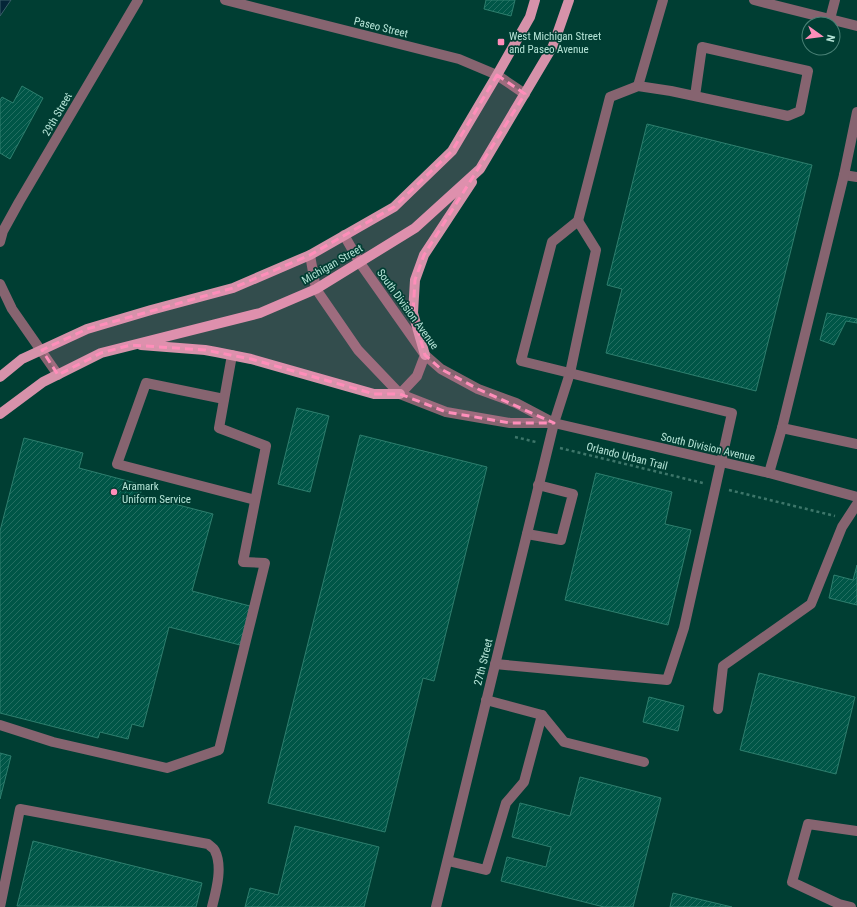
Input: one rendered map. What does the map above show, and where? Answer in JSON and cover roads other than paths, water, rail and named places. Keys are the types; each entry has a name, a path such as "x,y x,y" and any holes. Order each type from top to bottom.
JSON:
{"main road":[{"name":"Michigan Street","path":"0,377 22,360 87,329 233,288 310,255 394,207 452,151 530,17 535,0"},
{"name":"Michigan Street","path":"0,414 43,382 101,353 260,313 316,289 415,228 480,169 553,46 569,0"},
{"path":"425,355 414,313 415,280 424,255 480,169"},
{"path":"131,345 205,350 251,359 374,394 400,394"}],"street":[{"name":"29th Street","path":"0,242 3,231 19,202 138,0"},
{"name":"Paseo Street","path":"225,0 459,59 497,76 525,94"},
{"path":"638,86 663,0"},
{"path":"754,0 818,16"},
{"path":"831,16 835,0"},
{"path":"841,22 857,26"},
{"path":"495,664 667,680 684,628 732,413 521,360 552,242 578,221 610,97 638,86 695,96 788,116 800,111 808,70 702,47 695,96"},
{"path":"769,474 782,428 844,175 857,112"},
{"path":"844,175 857,177"},
{"name":"27th Street","path":"436,907 538,485 554,423 570,373 596,250 578,221"},
{"name":"South Division Avenue","path":"344,235 360,263 425,355 441,369 478,389 516,403 554,423"},
{"name":"South Division Avenue","path":"310,255 316,289 358,350 400,394 446,412 510,423 554,423 721,462 857,497"},
{"path":"0,284 12,308 58,374"},
{"path":"0,725 53,742 167,768 219,750 265,563 243,562 266,446 219,428 232,355"},
{"path":"400,394 417,376 425,355"},
{"path":"224,399 146,383 117,464 255,500"},
{"path":"782,428 857,444"},
{"path":"527,534 561,540 573,494 538,485"},
{"path":"718,709 723,666 811,604 842,527 857,504"},
{"path":"486,700 542,715 564,742 644,762"},
{"path":"448,861 486,870 506,803 524,782 542,715"},
{"path":"0,907 20,809 208,844 215,850 218,865 218,885 212,907"},
{"path":"851,907 839,904 792,882 808,824 857,831"}],"water":[{"path":"0,0 11,0 0,16"}],"place":[{"name":"West Michigan Street and Paseo Avenue","path":"501,42"},
{"name":"Aramark Uniform Service","path":"114,492"}]}
